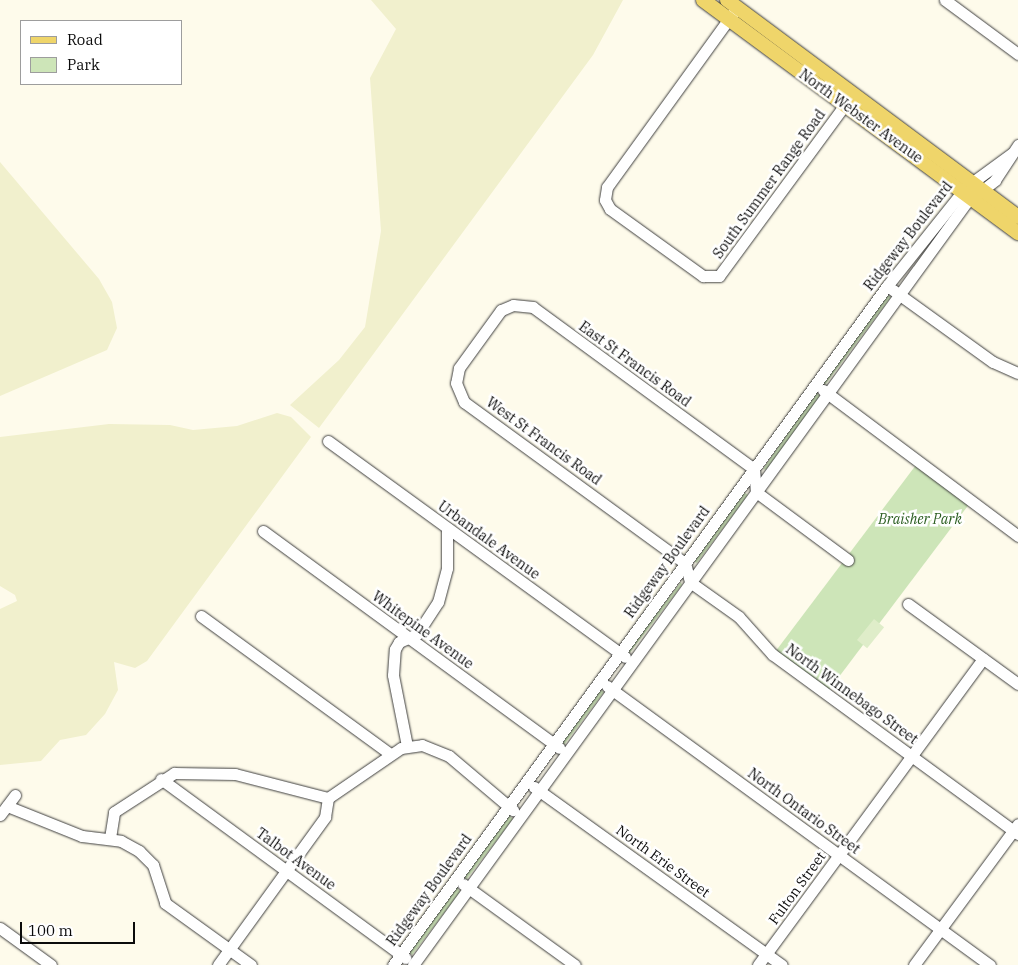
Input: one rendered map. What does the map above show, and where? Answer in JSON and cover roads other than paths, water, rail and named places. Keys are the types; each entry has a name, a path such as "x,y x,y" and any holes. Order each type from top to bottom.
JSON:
{"main road":[{"name":"North Webster Avenue","path":"703,0 731,9 971,190 1018,233"},
{"name":"North Webster Avenue","path":"971,190 1018,217"}],"street":[{"path":"945,0 1018,54"},
{"name":"South Summer Range Road","path":"731,9 606,190 610,209 703,276 719,276 849,99"},
{"path":"971,190 995,180 1015,150"},
{"name":"Ridgeway Boulevard","path":"393,965 887,286 971,190"},
{"name":"Ridgeway Boulevard","path":"413,964 828,394 971,190"},
{"path":"887,286 993,362 1018,373"},
{"name":"East St Francis Road","path":"496,317 513,304 533,307 754,469"},
{"name":"West St Francis Road","path":"496,317 459,368 456,383 464,402 685,563"},
{"path":"814,384 1018,536"},
{"name":"Urbandale Avenue","path":"328,441 632,663"},
{"path":"754,469 756,492 848,560"},
{"path":"407,746 393,670 397,645 409,638 429,619 443,586 447,528"},
{"name":"Whitepine Avenue","path":"263,531 566,753"},
{"path":"685,563 690,582"},
{"name":"North Winnebago Street","path":"690,582 739,617 772,654 1016,830"},
{"path":"908,604 1018,684"},
{"path":"201,616 390,754"},
{"name":"Fulton Street","path":"758,965 983,659"},
{"name":"North Ontario Street","path":"600,681 990,965"},
{"path":"218,965 325,817 328,798 390,754 407,746 430,747 449,756 521,816"},
{"path":"110,838 114,812 161,779 187,771 235,774 328,798"},
{"name":"Talbot Avenue","path":"161,779 413,964"},
{"name":"North Erie Street","path":"527,781 782,965"},
{"path":"15,795 3,810 82,836 110,838 149,859 165,903 251,965"},
{"path":"914,965 1016,830"},
{"path":"456,880 575,965"},
{"path":"0,928 51,965"},
{"path":"555,965 562,955"}],"park label":[{"name":"Braisher Park","path":"920,519"}]}
